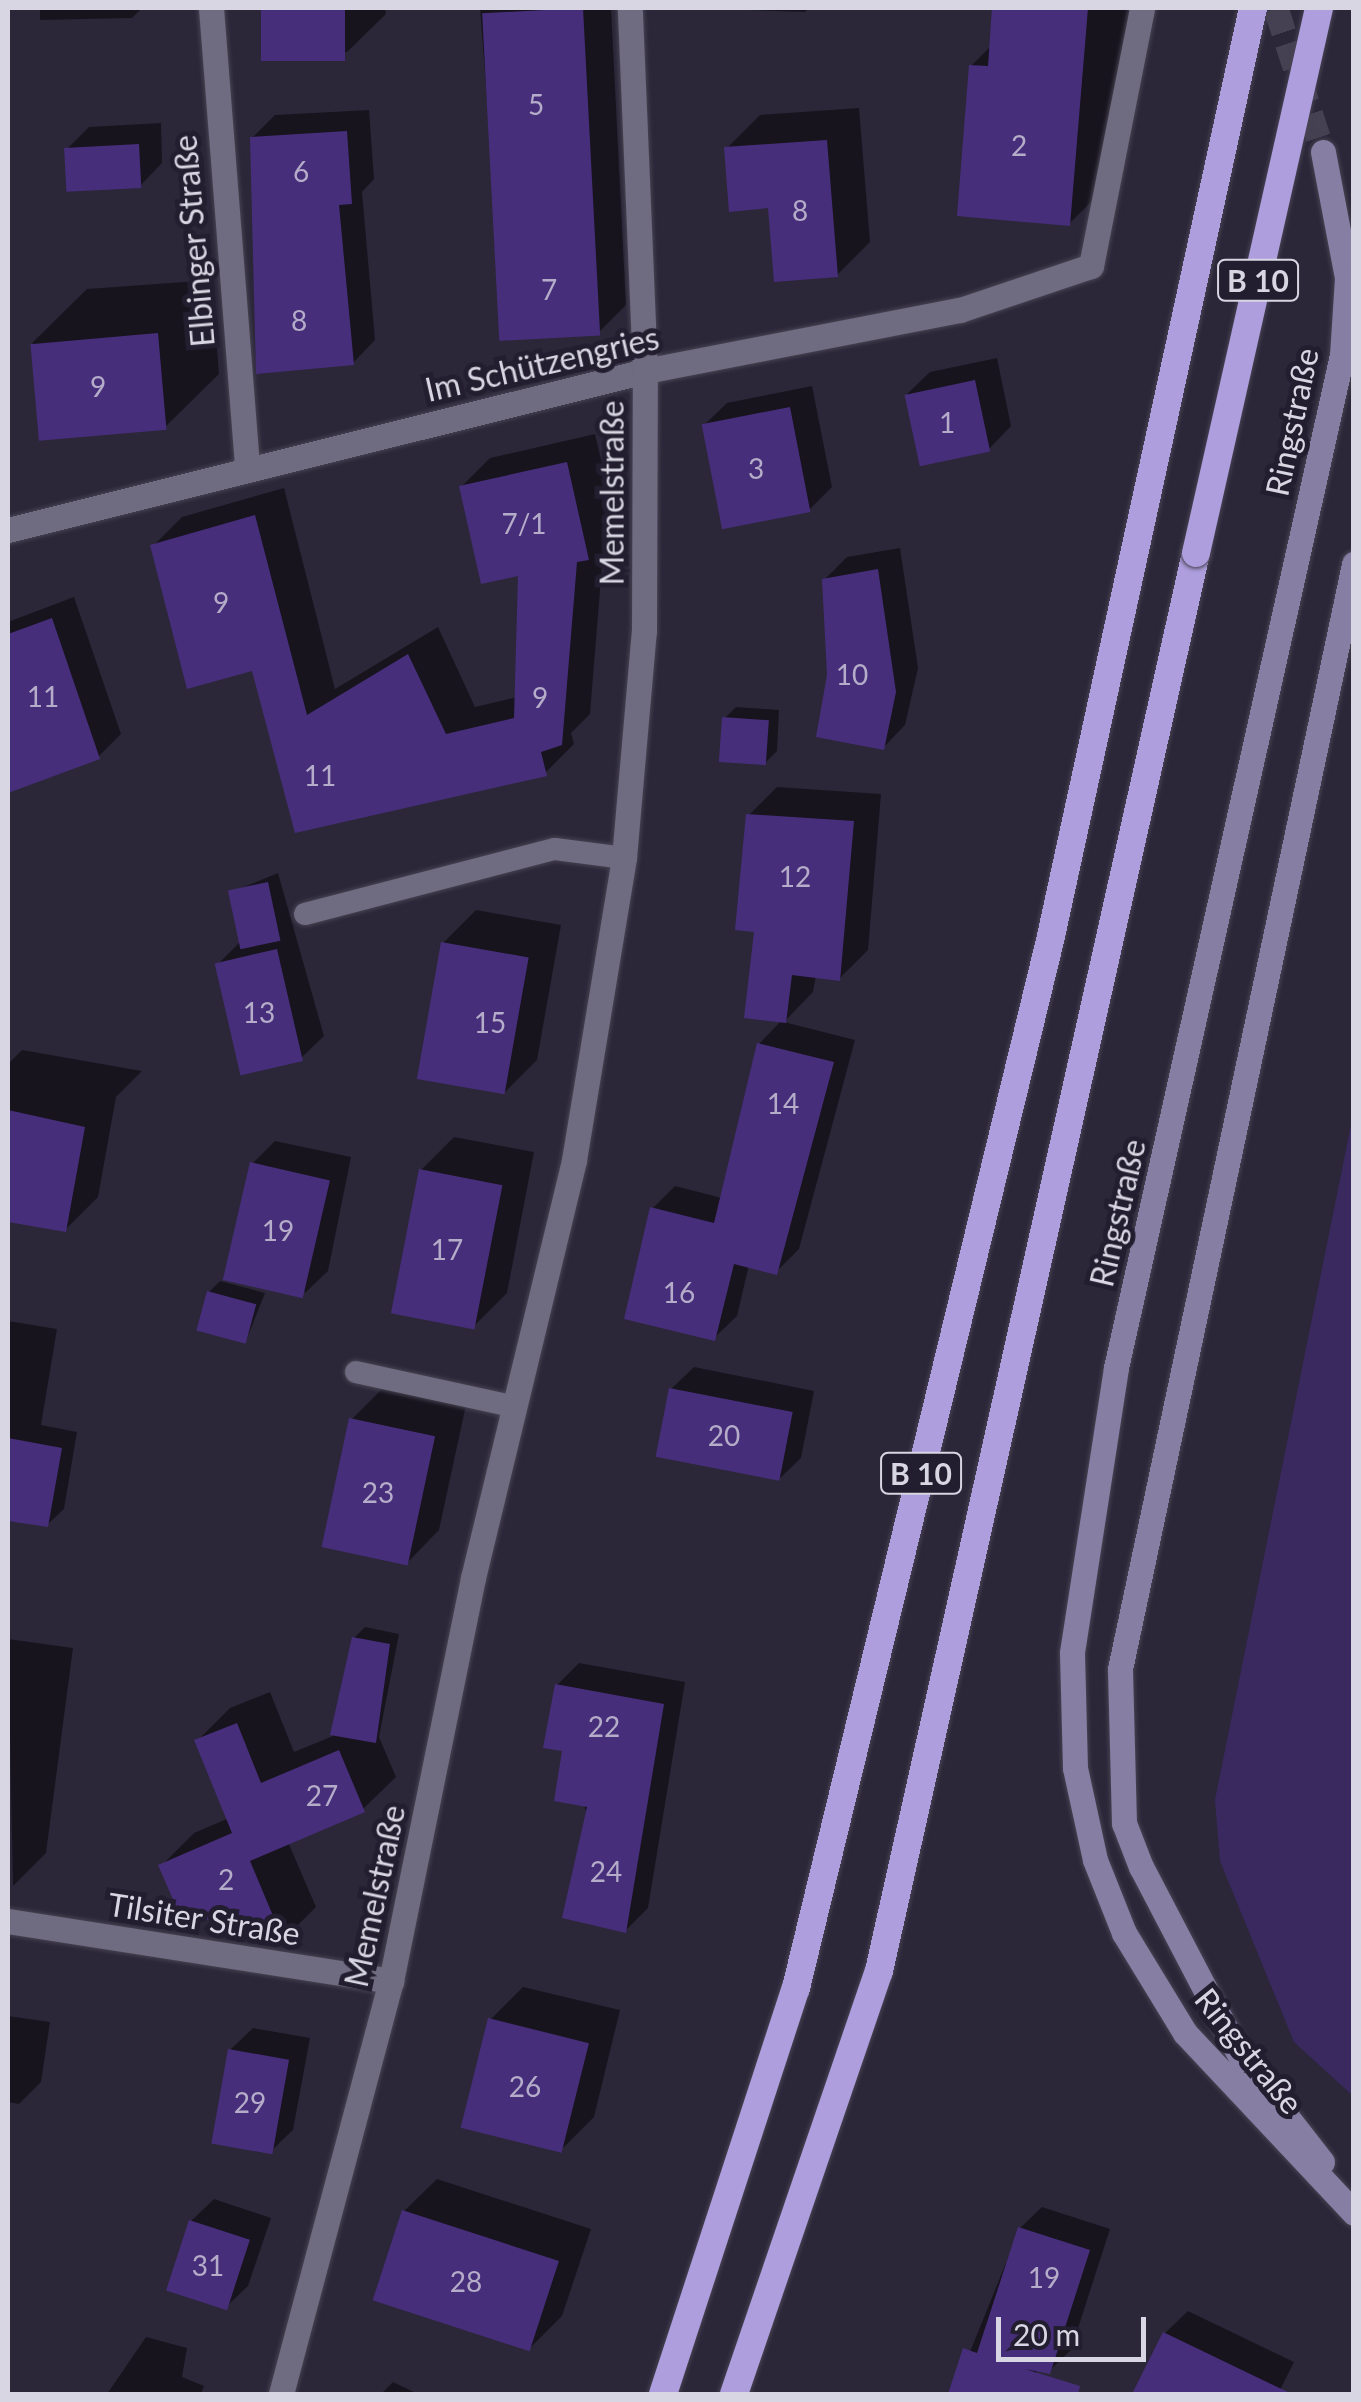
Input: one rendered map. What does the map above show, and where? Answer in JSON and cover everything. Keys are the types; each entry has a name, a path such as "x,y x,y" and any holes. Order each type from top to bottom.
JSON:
{"highway":[{"name":"B 10","path":"663,2394 796,1988 1051,936 1133,539 1252,8"},
{"name":"B 10","path":"734,2394 879,1971 1319,8"}],"main road":[{"name":"Ringstraße","path":"1323,152 1346,261 1342,355 1116,1368 1072,1653 1075,1768 1095,1860 1124,1933 1185,2033 1354,2213"},
{"name":"Ringstraße","path":"1354,564 1120,1669 1120,1777 1124,1823 1194,1975 1240,2058 1354,2201"}],"street":[{"name":"Elbinger Straße","path":"211,8 247,468"},
{"name":"Memelstraße","path":"281,2394 391,1981 512,1406 574,1160 624,858 644,630 645,372 630,8"},
{"name":"Im Schützengries","path":"8,530 645,372 960,310 1092,266 1142,8"},
{"name":"Tilsiter Straße","path":"8,1921 391,1981"}],"lane":[{"path":"305,914 555,849 624,858"},
{"path":"356,1372 512,1406"}],"shaded area":[{"path":"1353,1115 1353,2096 1294,2042 1220,1861 1215,1800"}],"building":[{"path":"261,8 345,8 345,61 261,61"},
{"path":"583,8 600,336 499,341 482,13"},
{"path":"992,8 1088,8 1070,226 957,216 969,65 988,66"},
{"path":"347,131 352,204 339,205 354,365 256,374 250,137"},
{"path":"827,140 838,277 774,282 768,208 729,212 724,147"},
{"path":"139,144 141,188 66,192 64,148"},
{"path":"158,333 166,430 39,441 30,344"},
{"path":"975,380 990,451 920,466 905,395"},
{"path":"790,407 810,512 722,529 702,424"},
{"path":"567,462 589,560 577,562 562,745 541,752 547,776 295,833 252,671 187,689 150,545 255,515 307,715 408,654 446,734 514,718 518,576 481,584 459,486"},
{"path":"878,569 896,692 884,750 816,737 827,675 822,579"},
{"path":"52,618 100,759 8,793 8,634"},
{"path":"722,717 769,720 766,765 719,762"},
{"path":"746,814 854,821 840,981 792,975 786,1023 744,1018 754,932 735,930"},
{"path":"268,882 280,941 240,949 228,891"},
{"path":"441,942 529,957 505,1094 417,1079"},
{"path":"277,949 303,1061 241,1075 215,963"},
{"path":"757,1043 834,1062 777,1275 734,1264 715,1341 624,1319 650,1207 714,1223"},
{"path":"8,1110 85,1127 66,1232 8,1222"},
{"path":"250,1162 330,1180 303,1298 223,1280"},
{"path":"419,1169 502,1185 474,1330 391,1313"},
{"path":"207,1291 256,1304 246,1344 196,1331"},
{"path":"669,1388 793,1412 779,1481 656,1457"},
{"path":"349,1418 435,1436 408,1565 322,1547"},
{"path":"8,1438 62,1448 48,1527 8,1521"},
{"path":"352,1637 390,1644 376,1743 330,1735"},
{"path":"555,1684 664,1704 626,1933 562,1918 587,1807 554,1801 562,1751 543,1748"},
{"path":"237,1723 261,1783 339,1750 365,1812 250,1861 284,1942 178,1911 158,1865 232,1833 194,1740"},
{"path":"488,2018 589,2043 562,2153 461,2128"},
{"path":"228,2049 289,2060 272,2154 211,2144"},
{"path":"402,2210 559,2261 530,2351 373,2300"},
{"path":"189,2220 250,2240 227,2310 166,2290"},
{"path":"1018,2227 1090,2250 1050,2374 1025,2369 1080,2386 1078,2394 948,2394 963,2348 977,2353"},
{"path":"1163,2332 1292,2394 1132,2394"}],"tunnel":[{"path":"1276,8 1323,152"}]}
